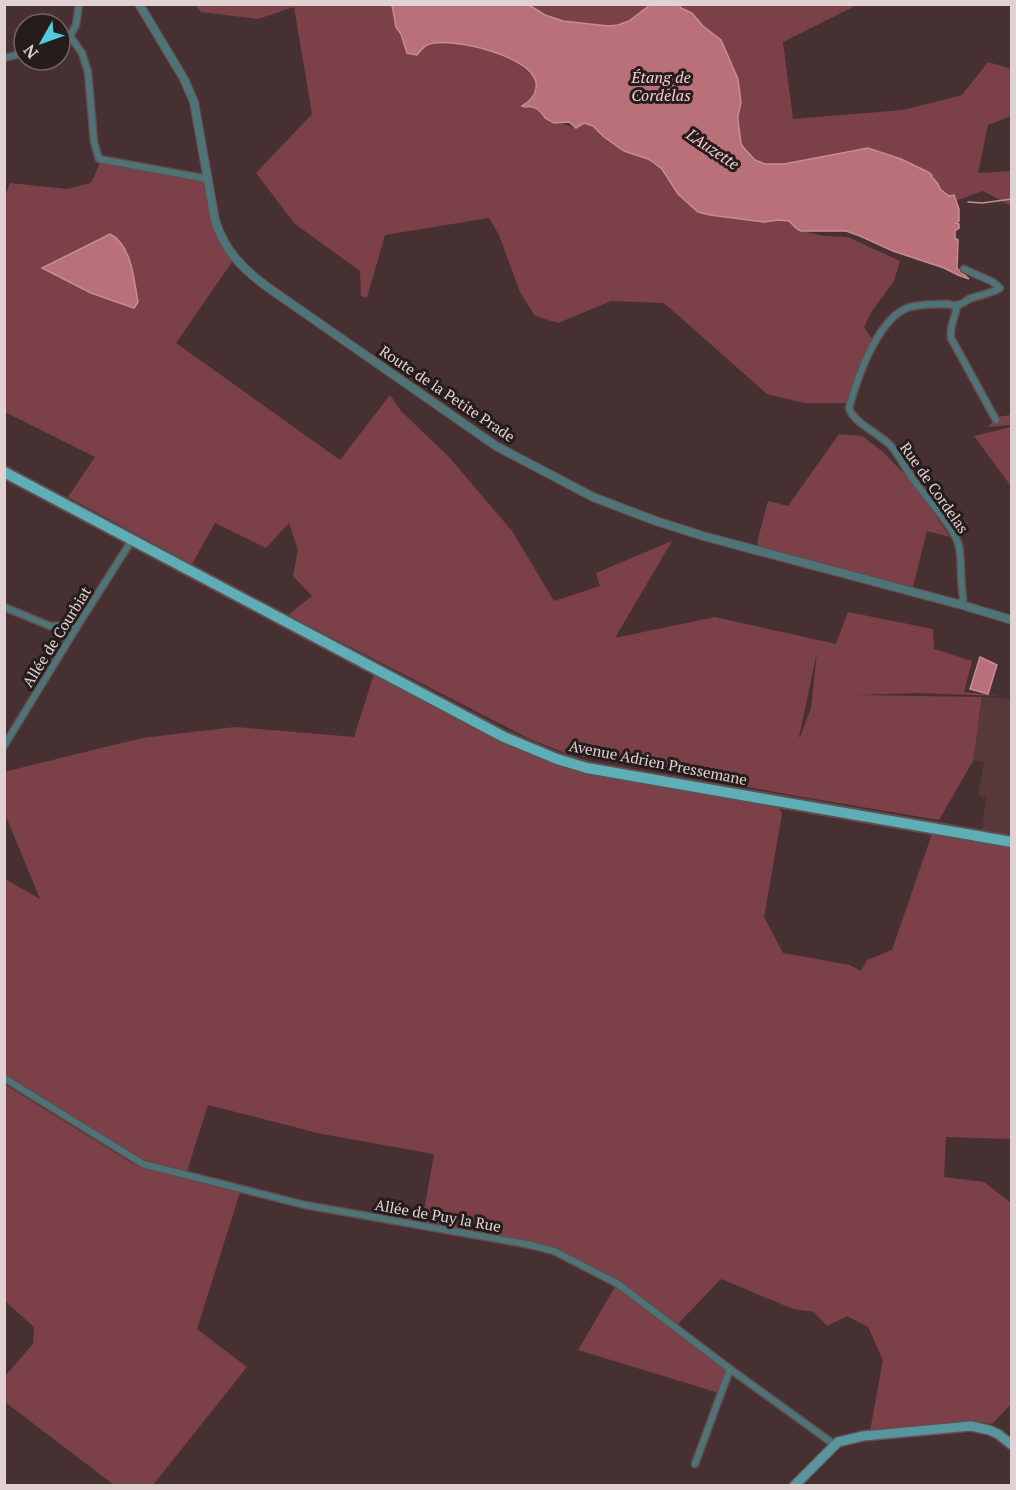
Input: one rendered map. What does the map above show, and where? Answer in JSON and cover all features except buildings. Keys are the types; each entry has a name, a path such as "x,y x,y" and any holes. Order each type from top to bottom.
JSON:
{"main road":[{"name":"Avenue Adrien Pressemane","path":"4,472 504,738 557,759 587,768 1011,842"},
{"path":"794,1485 835,1445 846,1439 971,1426 998,1434 1011,1445"}],"street":[{"path":"72,32 76,24 79,4"},
{"name":"Route de la Petite Prade","path":"139,4 184,79 194,102 215,220 220,235 234,256 253,277 496,446 593,497 703,536 1011,620"},
{"path":"72,39 82,53 88,72 94,142 99,159 208,179"},
{"name":"Rue de Cordelas","path":"962,605 959,546 952,531 893,449 884,439 855,419 849,408 868,356 878,335 891,318 903,309 914,306 957,305 1000,288 993,282 964,269"},
{"path":"957,305 950,328 951,338 996,420"},
{"name":"Allée de Courbiat","path":"4,746 132,540"},
{"path":"4,607 50,626 78,625"},
{"name":"Allée de Puy la Rue","path":"4,1078 143,1164 305,1205 554,1251 618,1284 835,1445"},
{"path":"695,1464 730,1369"}],"shaded area":[{"path":"195,5 401,5 419,46 450,36 505,52 535,78 543,117 575,128 584,123 593,126 624,151 648,159 662,169 678,194 698,212 764,222 778,219 789,221 801,231 824,236 848,237 900,261 894,281 872,311 864,327 872,339 848,403 804,403 767,394 664,303 611,301 558,323 535,316 520,292 499,235 489,218 385,235 367,298 361,296 360,271 295,224 256,173 312,114 294,7 258,19 201,12"},
{"path":"529,5 650,5 627,22 618,25 590,25 551,17"},
{"path":"679,5 857,5 783,42 793,119 903,110 962,95 988,62 1011,69 1011,116 988,125 978,173 1011,171 1011,206 983,191 955,201 954,195 949,196 940,189 928,172 901,159 868,148 784,164 765,164 755,160 741,143 738,115 741,103 731,62 721,40 703,26 692,13"},
{"path":"100,163 206,182 216,237 234,259 176,343 340,460 390,395 401,411 449,457 512,531 554,601 600,586 596,573 672,541 615,638 715,617 836,644 848,612 933,629 934,649 972,661 964,692 999,696 918,693 856,695 982,697 973,761 939,820 565,753 530,739 288,615 312,596 293,576 298,550 289,523 266,548 215,523 192,564 68,497 95,457 5,412 4,199 10,183 67,189 91,183","holes":["817,652 811,708 799,737"]},
{"path":"1011,415 1011,425 988,427 997,417"},
{"path":"1012,427 1011,486 974,436"},
{"path":"839,434 862,436 882,451 915,485 950,537 927,531 913,587 759,546 757,542 768,501 788,506"},
{"path":"374,674 544,760 570,768 779,807 782,814 764,917 783,953 850,965 861,971 867,960 892,950 932,834 1011,848 1011,1139 946,1137 944,1177 984,1182 1011,1203 1011,1404 992,1424 974,1421 870,1431 883,1360 868,1327 847,1316 827,1326 814,1312 793,1309 721,1279 677,1325 619,1281 554,1247 422,1222 434,1154 322,1134 208,1105 187,1171 142,1159 5,1075 5,879 40,899 5,814 4,772 142,738 235,727 354,737"},
{"path":"983,697 1011,699 1011,836 982,831 986,798 978,795 984,762 972,760"},
{"path":"4,1084 135,1165 240,1192 197,1329 247,1367 153,1485 114,1485 5,1402 5,1376 33,1344 34,1327 5,1301"},
{"path":"615,1287 726,1367 728,1370 719,1393 578,1350"}],"water":[{"name":"Étang de Cordelas","path":"392,5 529,5 545,15 563,21 608,26 629,21 650,5 679,5 692,13 703,26 721,40 738,79 741,103 738,120 741,143 755,160 765,164 784,164 868,148 901,159 928,172 940,189 949,196 954,195 959,209 959,221 956,223 959,224 959,228 955,231 955,238 958,240 957,268 969,279 846,231 801,231 789,221 764,222 698,212 678,194 662,169 648,159 624,151 593,126 584,123 576,128 569,122 554,123 545,118 537,109 522,106 529,101 536,88 534,77 525,67 492,51 455,43 427,45 417,55 407,53 401,34 396,27"},
{"path":"110,234 123,246 131,264 138,302 134,308 91,293 42,268"},
{"path":"980,657 997,665 988,694 970,689"}],"waterway":[{"name":"L'Auzette","path":"968,202 982,203 1012,199"}]}
